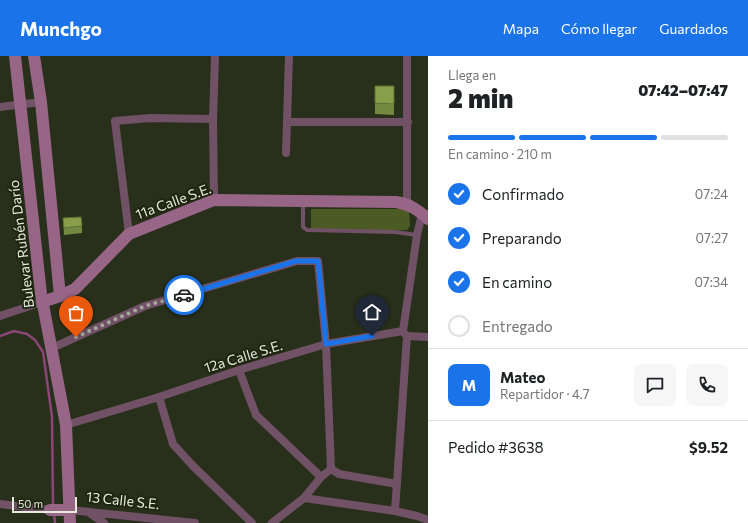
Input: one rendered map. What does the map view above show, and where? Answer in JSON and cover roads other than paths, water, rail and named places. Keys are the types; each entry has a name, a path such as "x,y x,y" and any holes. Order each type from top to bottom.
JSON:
{"street":[{"name":"Bulevar Rubén Darío","path":"15,56 42,302 66,425 59,510 70,523"},
{"path":"35,56 41,102 60,296"},
{"path":"214,200 213,119 216,56"},
{"path":"286,153 289,56"},
{"path":"395,511 405,333 416,235 425,217 407,203 407,56"},
{"path":"0,107 41,102"},
{"path":"129,234 115,121 150,118 213,119"},
{"path":"287,122 408,122"},
{"name":"11a Calle S.E.","path":"0,316 60,296 75,289 129,234 214,200 407,203"},
{"path":"52,348 145,306 296,261 318,261 326,344 331,469"},
{"name":"12a Calle S.E.","path":"66,425 326,344 405,333 428,336"},
{"path":"239,370 256,415 321,477"},
{"path":"159,397 173,444 193,466 252,523"},
{"path":"331,469 339,474 397,484"},
{"path":"272,523 304,498 321,477 331,469"},
{"path":"304,498 395,511 428,520"},
{"name":"13 Calle S.E.","path":"0,504 195,523"},
{"path":"87,512 104,523"},
{"path":"417,516 428,515"}],"lane":[{"path":"303,201 303,227 307,230 395,232 416,235"}],"waterway":[{"path":"0,336 14,331 27,334 35,340 43,352 52,417 53,507"},
{"path":"54,514 55,523"}]}
